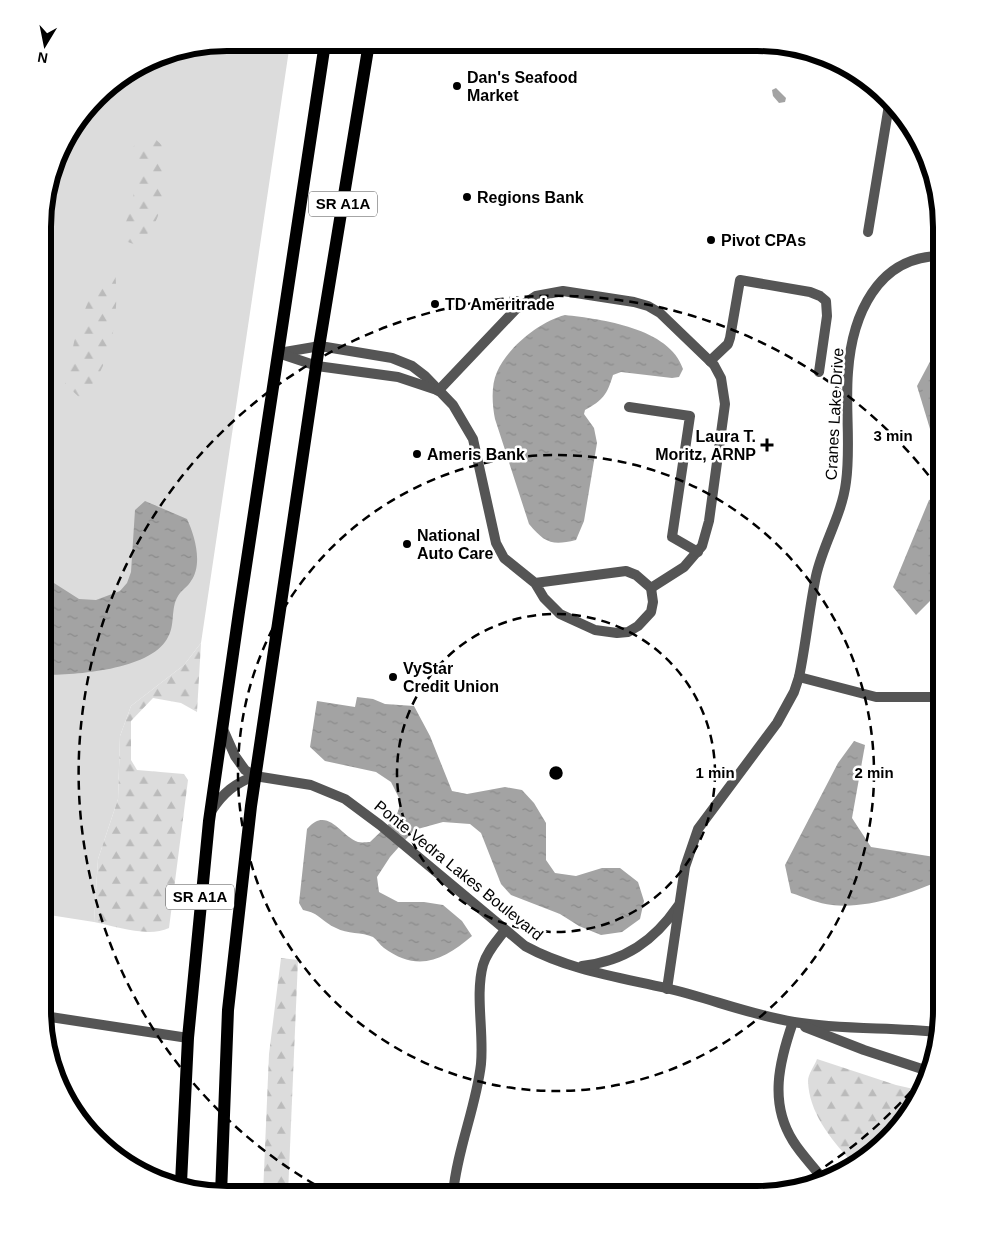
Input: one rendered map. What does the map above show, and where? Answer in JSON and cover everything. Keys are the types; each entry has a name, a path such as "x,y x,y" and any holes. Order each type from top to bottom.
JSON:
{"main road":[{"name":"SR A1A","path":"182,1180 188,1038 210,812 325,52"},
{"name":"SR A1A","path":"221,1185 228,1010 255,776 320,346 368,52"}],"street":[{"path":"868,232 888,110"},
{"name":"Cranes Lake Drive","path":"667,989 685,867 698,828 777,723 791,699 799,677 816,576 842,501 846,483 848,373 856,326 866,301 886,276 911,260 933,257"},
{"path":"710,361 728,344 740,280 810,292 826,301 827,316 819,372"},
{"path":"438,391 520,306 536,296 563,291 648,306 660,313 710,361 721,378 726,404 706,534 698,552 684,568 651,588"},
{"path":"279,353 320,346 392,358 418,371 453,405 474,439 496,543 504,558 535,583 544,598 560,614 595,630 617,633 628,632 646,620 653,602 651,588 636,575 626,572 535,583"},
{"path":"279,353 317,366 398,377 438,391"},
{"path":"628,407 690,416 672,537 698,552"},
{"path":"799,677 876,697 932,697"},
{"path":"222,726 239,763 245,770 255,776"},
{"path":"210,812 220,797 230,788 255,776"},
{"name":"Ponte Vedra Lakes Boulevard","path":"255,776 310,785 345,799 380,825 525,946 545,957 576,967 793,1022 864,1050 922,1069"},
{"path":"576,967 600,964 630,953 654,936 680,903"},
{"path":"454,1186 458,1154 476,1093 481,1066 483,1038 481,976 489,951 505,930"},
{"path":"52,1017 188,1038"},
{"path":"793,1022 779,1071 778,1094 781,1112 794,1142 819,1174"},
{"name":"Ponte Vedra Lakes Boulevard","path":"793,1022 931,1032"}],"green space":[{"path":"289,52 201,643 184,665 131,706 120,736 118,799 98,859 94,922 51,915 51,228 57,182 69,150 88,120 111,95 139,75 182,57 205,53"},
{"path":"143,137 154,138 163,146 165,173 163,200 159,213 154,225 136,245 120,239 134,194 136,171 131,149"},
{"path":"115,273 115,322 106,358 90,387 79,397 65,384 76,333 98,275"},
{"path":"201,643 197,712 181,703 153,698 131,721 131,760 137,770 184,774 188,780 169,928 161,931 142,932 94,922 98,859 118,799 120,736 131,706 184,665"},
{"path":"281,958 298,960 288,1186 263,1186 269,1054"},
{"path":"817,1059 914,1089 889,1126 873,1142 849,1159 828,1134 816,1114 809,1092 809,1075"}],"water":[{"path":"776,88 786,98 785,102 779,103 773,96 772,90"},
{"path":"565,315 615,323 649,335 664,344 676,355 683,369 679,377 672,378 621,372 613,375 604,396 585,410 584,414 594,428 597,443 584,521 576,540 555,543 545,539 529,524 495,419 493,395 497,372 516,345 545,323"},
{"path":"933,356 933,438 917,386"},
{"path":"933,499 933,601 930,601 916,615 893,587 929,500"},
{"path":"145,501 187,519 193,533 197,550 197,567 190,583 179,594 176,601 170,634 158,649 145,658 129,664 92,672 51,675 51,581 79,599 96,600 120,591 127,583 131,572 135,510"},
{"path":"357,697 373,699 385,704 414,706 430,736 452,791 467,794 505,787 522,790 534,803 546,823 546,860 555,873 576,876 602,868 620,868 638,882 644,901 640,919 622,932 601,935 579,926 560,914 511,895 501,884 481,833 470,824 443,822 414,830 390,857 377,877 379,892 398,902 424,902 443,905 462,921 472,936 451,952 430,960 419,962 408,960 396,956 373,937 340,930 331,926 317,915 303,910 299,903 307,829 314,822 328,821 358,842 370,842 396,817 401,802 391,782 376,772 325,761 310,747 317,701 355,707"},
{"path":"854,741 865,745 852,818 871,847 932,857 932,884 874,903 846,906 817,902 791,893 785,865 838,763"}],"place":[{"name":"Dan's Seafood Market","path":"457,86"},
{"name":"Regions Bank","path":"467,197"},
{"name":"Pivot CPAs","path":"711,240"},
{"name":"TD Ameritrade","path":"435,304"},
{"name":"Laura T. Moritz, ARNP","path":"767,445"},
{"name":"Ameris Bank","path":"417,454"},
{"name":"National Auto Care","path":"407,544"},
{"name":"VyStar Credit Union","path":"393,677"}]}
